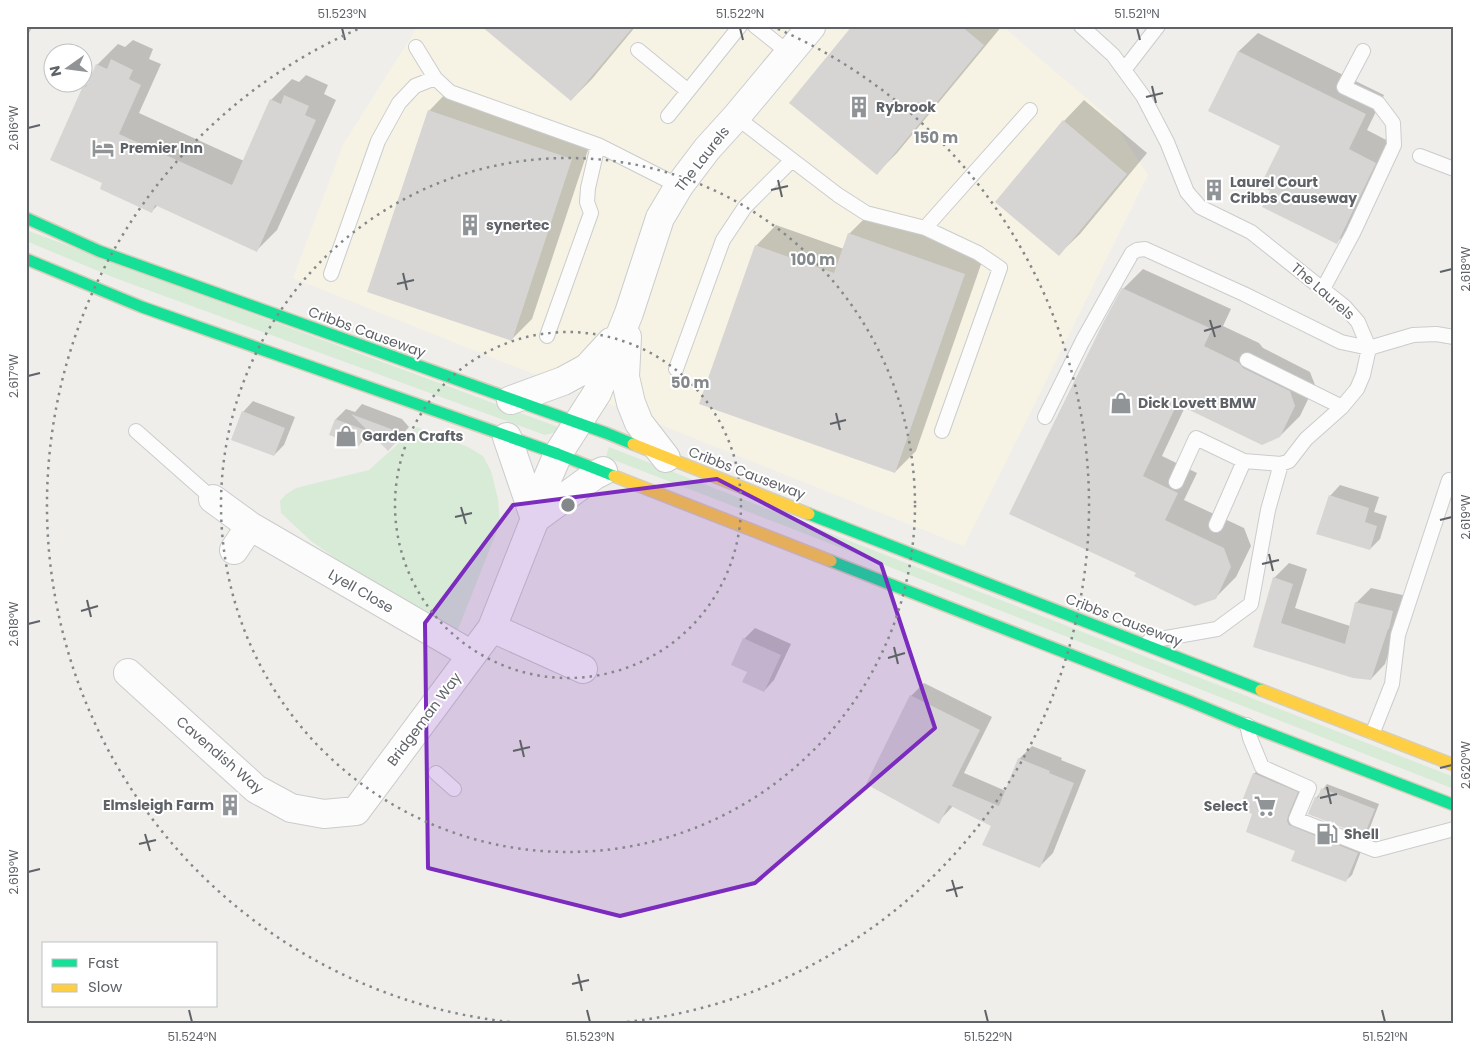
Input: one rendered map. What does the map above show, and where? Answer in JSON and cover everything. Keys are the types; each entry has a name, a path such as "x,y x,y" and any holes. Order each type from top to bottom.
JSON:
{"main road":[{"name":"Cribbs Causeway","path":"26,218 99,251 578,423 1454,765"},
{"path":"26,259 142,307 603,471 1247,725 1454,804"}],"street":[{"name":"The Laurels","path":"558,454 597,393 629,313 660,218 679,186 707,149 811,27"},
{"name":"The Laurels","path":"511,400 563,381 587,368 610,344 629,313"},
{"name":"The Laurels","path":"629,313 625,378 631,404 639,423 666,458"},
{"path":"507,437 535,519 603,471"},
{"name":"Bridgeman Way","path":"356,811 410,752 472,655 492,628 535,519 546,482 558,454"},
{"name":"Lyell Close","path":"213,499 250,526 472,655"},
{"path":"234,550 250,526"},
{"path":"492,628 583,669"},
{"name":"Cavendish Way","path":"128,673 256,789 291,808 324,814 356,811"}],"lane":[{"path":"668,116 740,26"},
{"path":"755,26 789,54"},
{"name":"The Laurels","path":"1081,26 1113,54 1143,96 1167,142 1187,192 1200,207 1251,232 1345,307 1358,322 1369,348"},
{"path":"1124,70 1158,26"},
{"path":"416,48 435,78 450,92 598,145 679,186"},
{"path":"638,50 688,91"},
{"path":"1323,289 1394,145 1393,123 1378,103 1344,87 1363,51"},
{"path":"331,274 378,140 400,103 415,86 435,78"},
{"path":"925,228 1030,110"},
{"path":"736,117 838,196 866,213 925,228 978,253 1000,268 942,430"},
{"path":"547,336 591,214 587,202 588,188 598,145"},
{"path":"1420,156 1454,169"},
{"path":"676,369 723,240 745,207 792,160"},
{"path":"1045,417 1082,342 1132,253 1137,250 1145,250 1218,282 1341,342 1369,348 1412,335 1436,334 1454,336"},
{"path":"1176,482 1196,438 1244,461 1281,464 1289,461 1306,440 1342,407 1357,389 1363,375 1369,348"},
{"path":"1247,360 1342,407"},
{"name":"Lyell Close","path":"136,431 213,499"},
{"path":"1216,525 1244,461"},
{"path":"1141,643 1217,629 1251,604 1268,510 1281,464"},
{"path":"1373,732 1392,684 1398,635 1449,480"},
{"path":"1247,725 1250,738 1262,767 1309,788 1296,819 1375,850 1454,829"},
{"path":"436,773 454,789"}],"highlighted area":[{"path":"717,479 881,564 935,728 755,883 620,916 428,868 425,623 513,505"}],"shaded area":[{"path":"418,26 1003,26 1112,120 1148,175 964,546 293,278 343,145"}],"green space":[{"path":"26,230 558,427 557,432 545,435 115,278 26,241"},
{"path":"417,427 468,447 483,456 491,471 498,499 500,523 457,632 362,574 353,571 311,541 281,513 280,501 285,495 296,488 369,470"},
{"path":"609,447 1454,777 1454,789 606,457"}],"building":[{"path":"481,26 634,26 571,101"},
{"path":"852,26 961,26 984,45 877,175 789,103"},
{"path":"1238,51 1366,114 1349,149 1376,163 1337,244 1262,207 1270,191 1260,186 1280,146 1208,111"},
{"name":"Premier Inn","path":"111,59 133,70 129,79 141,85 119,134 232,185 270,99 281,104 284,95 309,106 305,115 316,120 257,252 155,205 152,213 100,189 102,183 50,160 80,92 92,92 92,73 96,64 107,69"},
{"name":"synertec","path":"428,110 572,159 512,341 367,292"},
{"path":"1063,120 1127,174 1059,256 995,202"},
{"path":"848,233 965,274 895,473 699,404 755,245 834,273"},
{"name":"Dick Lovett BMW","path":"1122,288 1212,329 1204,346 1290,391 1295,406 1280,437 1262,445 1177,404 1143,476 1178,493 1165,520 1224,548 1231,567 1216,599 1195,606 1134,576 1136,573 1009,514"},
{"path":"242,411 285,428 274,456 231,440"},
{"path":"351,414 391,429 400,438 388,451"},
{"path":"335,419 365,430 359,446 329,435"},
{"path":"1329,495 1369,508 1365,522 1377,526 1370,550 1316,534"},
{"path":"1273,577 1293,584 1281,623 1345,644 1355,602 1393,611 1389,629 1371,680 1353,678 1253,647"},
{"path":"743,638 781,655 764,692 742,682 747,672 731,665"},
{"path":"910,695 980,730 952,786 999,806 1018,758 1074,783 1040,868 982,845 991,826 949,805 939,824 866,784"},
{"path":"1253,773 1298,792 1288,816 1287,821 1289,825 1358,853 1346,882 1291,861 1295,851 1246,832 1252,814 1242,809 1244,802 1242,801"},
{"path":"1321,788 1375,809 1364,836 1308,814 1315,797 1318,798"}],"traffic: fast":[{"path":"26,218 99,251 633,444"},
{"path":"26,259 142,307 558,454 614,476"},
{"path":"809,514 1261,690"},
{"path":"831,561 1454,805"}],"traffic: slow":[{"path":"633,444 809,514"},
{"path":"614,476 831,561"},
{"path":"1261,690 1454,765"}],"place":[{"name":"Rybrook","path":"859,107"},
{"name":"Premier Inn","path":"103,148"},
{"name":"Laurel Court Cribbs Causeway","path":"1214,190"},
{"name":"synertec","path":"470,225"},
{"name":"Dick Lovett BMW","path":"1121,403"},
{"name":"Garden Crafts","path":"346,436"},
{"name":"Elmsleigh Farm","path":"230,805"},
{"name":"Select","path":"1265,806"},
{"name":"Shell","path":"1327,834"}]}
